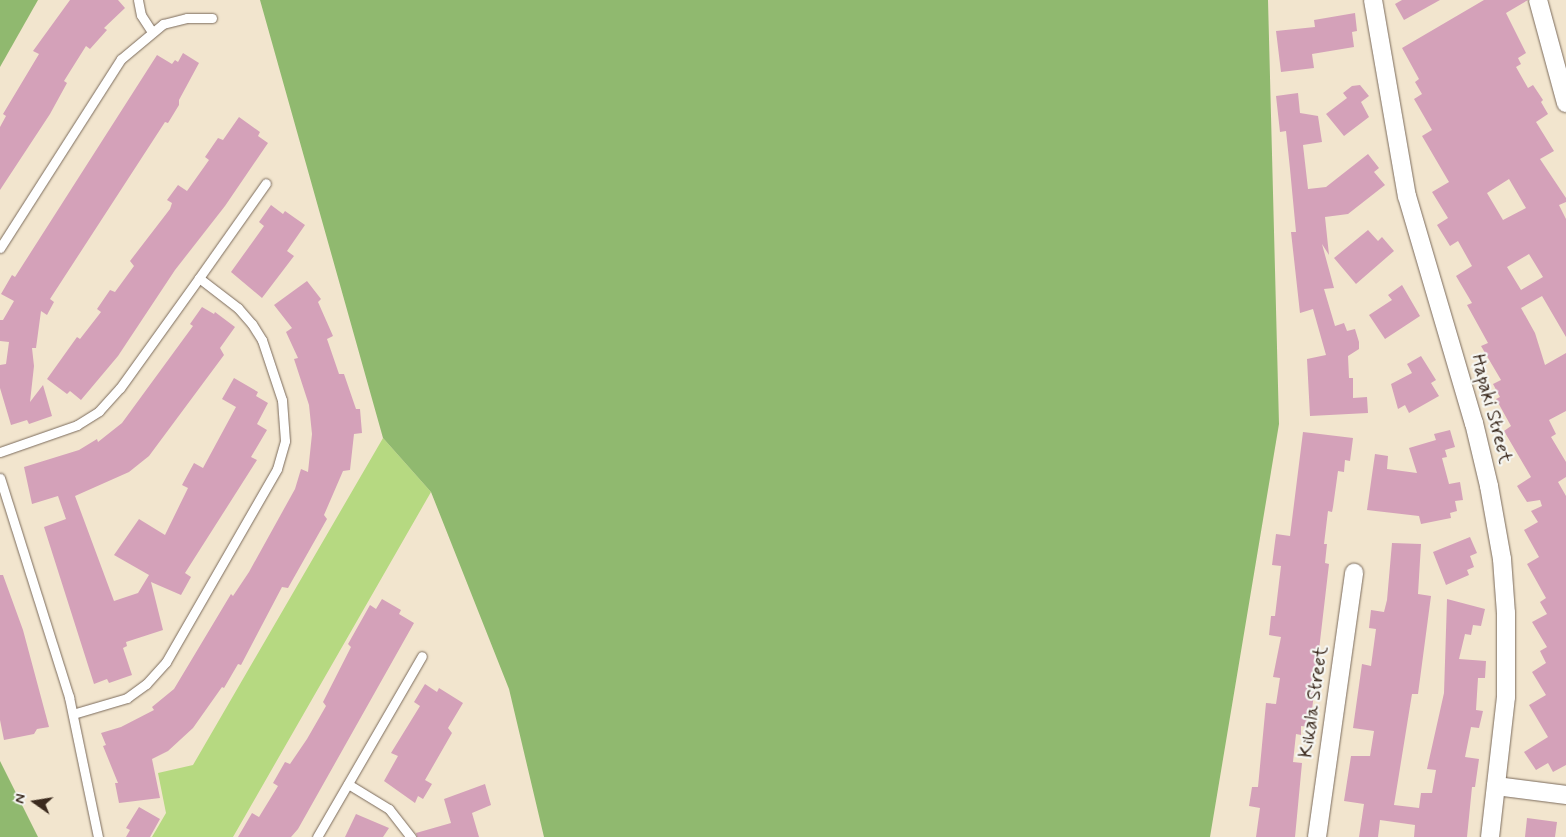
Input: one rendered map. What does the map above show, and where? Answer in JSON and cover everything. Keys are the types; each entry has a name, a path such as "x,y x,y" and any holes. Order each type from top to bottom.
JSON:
{"street":[{"name":"Hapaki Street","path":"1373,0 1407,196 1474,423 1489,486 1502,559 1507,656 1490,837"},
{"path":"1538,0 1566,103"},
{"name":"Kikala Street","path":"1317,837 1354,573"},
{"path":"1496,786 1566,795"}],"lane":[{"path":"138,0 141,15 152,32"},
{"path":"0,248 110,72 152,32 174,20 212,18"},
{"path":"0,452 70,428 99,411 120,388 266,183"},
{"path":"73,714 127,698 155,675 199,605 283,455 285,414 262,340 238,308 199,278"},
{"path":"0,478 56,650 73,714 98,837"},
{"path":"317,837 422,656"},
{"path":"348,784 389,809 411,837"}],"green space":[{"path":"0,0 38,0 0,67"},
{"path":"260,0 1268,0 1279,424 1210,837 544,837 509,689 431,492 383,438"},
{"path":"383,438 431,492 233,837 152,837 166,813 158,773 193,765"},
{"path":"0,761 38,837 0,837"}],"building":[{"path":"70,0 118,0 125,8 104,28 107,30 90,49 86,46 64,81 67,83 50,114 0,190 0,127 6,116 3,114 39,54 33,51"},
{"path":"1402,0 1440,0 1404,20 1395,4"},
{"path":"1484,0 1528,0 1506,13 1526,53 1518,58 1521,64 1516,67 1528,88 1533,85 1543,100 1541,102 1548,114 1536,122 1554,151 1540,159 1566,198 1566,202 1559,205 1566,219 1566,337 1542,296 1521,308 1535,333 1545,365 1566,353 1566,411 1549,420 1556,434 1551,437 1566,462 1566,477 1558,482 1566,496 1566,765 1553,772 1548,763 1536,770 1524,752 1548,737 1529,705 1546,695 1532,672 1546,663 1540,651 1547,647 1532,622 1547,614 1540,602 1546,598 1527,564 1539,557 1524,530 1538,522 1531,511 1542,506 1540,500 1527,502 1517,486 1531,477 1504,431 1511,426 1496,399 1500,397 1493,384 1501,380 1481,346 1488,343 1467,305 1472,303 1456,276 1472,266 1458,241 1450,246 1437,225 1448,218 1432,192 1449,182 1422,136 1432,130 1414,99 1422,94 1415,82 1419,79 1402,48","holes":["1509,179 1526,208 1503,220 1487,193","1529,254 1543,277 1521,290 1507,267"]},
{"path":"1355,13 1357,31 1352,32 1354,47 1312,54 1314,68 1281,72 1276,31 1315,27 1314,20"},
{"path":"183,53 199,63 179,100 179,105 168,123 165,122 50,299 54,302 47,315 41,311 36,348 32,348 34,366 30,402 43,385 52,416 29,424 27,420 11,425 0,388 0,365 6,364 9,342 0,341 0,320 3,320 14,301 1,294 12,275 15,277 157,55 172,64 175,60 178,62"},
{"path":"1360,85 1369,96 1361,102 1369,117 1344,136 1326,114 1347,98 1343,93 1352,86"},
{"path":"1298,93 1300,113 1318,116 1322,142 1303,145 1308,189 1326,187 1368,154 1379,168 1374,172 1385,185 1348,214 1325,217 1329,255 1322,244 1334,288 1324,289 1335,326 1344,323 1347,331 1355,329 1359,342 1359,349 1348,356 1349,378 1353,378 1353,398 1367,397 1368,413 1310,416 1307,359 1326,355 1313,309 1300,313 1291,232 1296,232 1286,131 1280,132 1276,96"},
{"path":"239,117 260,132 258,136 268,143 225,206 175,270 118,356 81,400 70,391 67,394 47,379 77,337 80,339 101,312 97,309 110,290 115,292 134,266 130,261 170,209 172,203 167,200 178,185 187,191 209,160 205,157 218,138 223,140"},
{"path":"271,205 283,214 285,211 305,225 287,251 294,256 262,298 231,272 264,226 259,222"},
{"path":"1368,230 1378,241 1382,237 1394,251 1356,284 1334,258"},
{"path":"307,281 321,299 318,302 333,336 327,339 339,374 344,374 356,409 360,409 362,433 354,434 350,470 343,471 324,515 327,519 288,588 282,587 241,665 238,664 224,688 222,687 193,728 168,751 152,759 160,798 119,803 115,783 118,783 103,746 106,745 101,733 121,727 154,710 152,707 174,689 231,594 233,596 249,572 295,489 301,469 308,472 312,434 309,405 294,359 298,358 286,332 292,328 274,305"},
{"path":"1402,285 1420,316 1385,339 1369,315 1392,300 1388,295"},
{"path":"202,307 214,314 215,312 235,327 220,348 224,355 149,456 129,472 75,496 114,601 138,593 149,575 114,555 139,519 165,535 188,488 182,485 194,463 203,468 236,407 222,399 234,378 258,392 256,396 268,403 257,424 267,430 251,457 257,460 185,573 191,577 181,595 151,582 163,630 126,642 127,646 123,648 132,675 109,683 107,679 94,684 44,527 66,519 58,496 32,504 24,467 79,450 97,439 98,442 122,423 193,326 190,324"},
{"path":"1421,356 1436,380 1431,383 1439,396 1409,413 1405,405 1398,409 1391,384 1412,373 1407,364"},
{"path":"1450,430 1455,447 1445,450 1447,457 1442,458 1449,484 1460,482 1463,500 1455,501 1457,511 1450,513 1451,518 1421,524 1419,516 1367,510 1375,454 1388,456 1387,469 1417,473 1409,448 1436,440 1434,434"},
{"path":"1303,432 1353,438 1350,461 1345,460 1344,472 1338,471 1332,512 1328,511 1324,544 1327,544 1325,563 1329,564 1310,727 1301,726 1301,735 1296,734 1293,762 1302,763 1295,837 1256,837 1260,808 1249,806 1252,787 1258,787 1266,703 1276,704 1280,678 1273,677 1281,637 1269,635 1271,616 1275,616 1281,566 1272,565 1276,534 1290,536"},
{"path":"1470,537 1477,553 1470,556 1474,567 1467,570 1469,575 1446,585 1433,552"},
{"path":"1392,543 1421,544 1418,594 1431,596 1418,694 1412,694 1394,805 1419,808 1421,793 1432,793 1436,770 1427,769 1444,693 1447,599 1485,609 1481,626 1473,625 1471,635 1465,634 1459,659 1486,661 1485,678 1478,678 1476,710 1483,711 1479,728 1471,727 1465,757 1479,759 1475,787 1472,787 1467,837 1414,837 1415,825 1380,820 1378,837 1359,837 1364,804 1344,801 1351,756 1370,756 1374,731 1353,728 1362,664 1371,666 1376,629 1369,628 1371,610 1384,612 1387,600"},
{"path":"0,575 3,575 23,630 49,727 37,729 34,734 4,740 0,720"},
{"path":"382,599 401,610 399,614 414,623 298,829 291,837 238,837 252,813 259,817 278,786 273,783 285,762 290,764 307,739 326,706 323,702 351,647 348,644 370,605 376,609"},
{"path":"425,684 437,692 439,688 463,703 448,728 452,733 425,780 432,784 423,799 418,796 415,803 384,781 398,756 391,753 420,706 414,702"},
{"path":"485,784 491,805 472,813 479,837 417,837 416,833 451,823 444,799"},
{"path":"139,807 160,819 150,837 126,837 130,830 126,828"},
{"path":"356,814 389,828 383,837 345,837"},
{"path":"1527,818 1557,822 1555,837 1525,837"}]}
